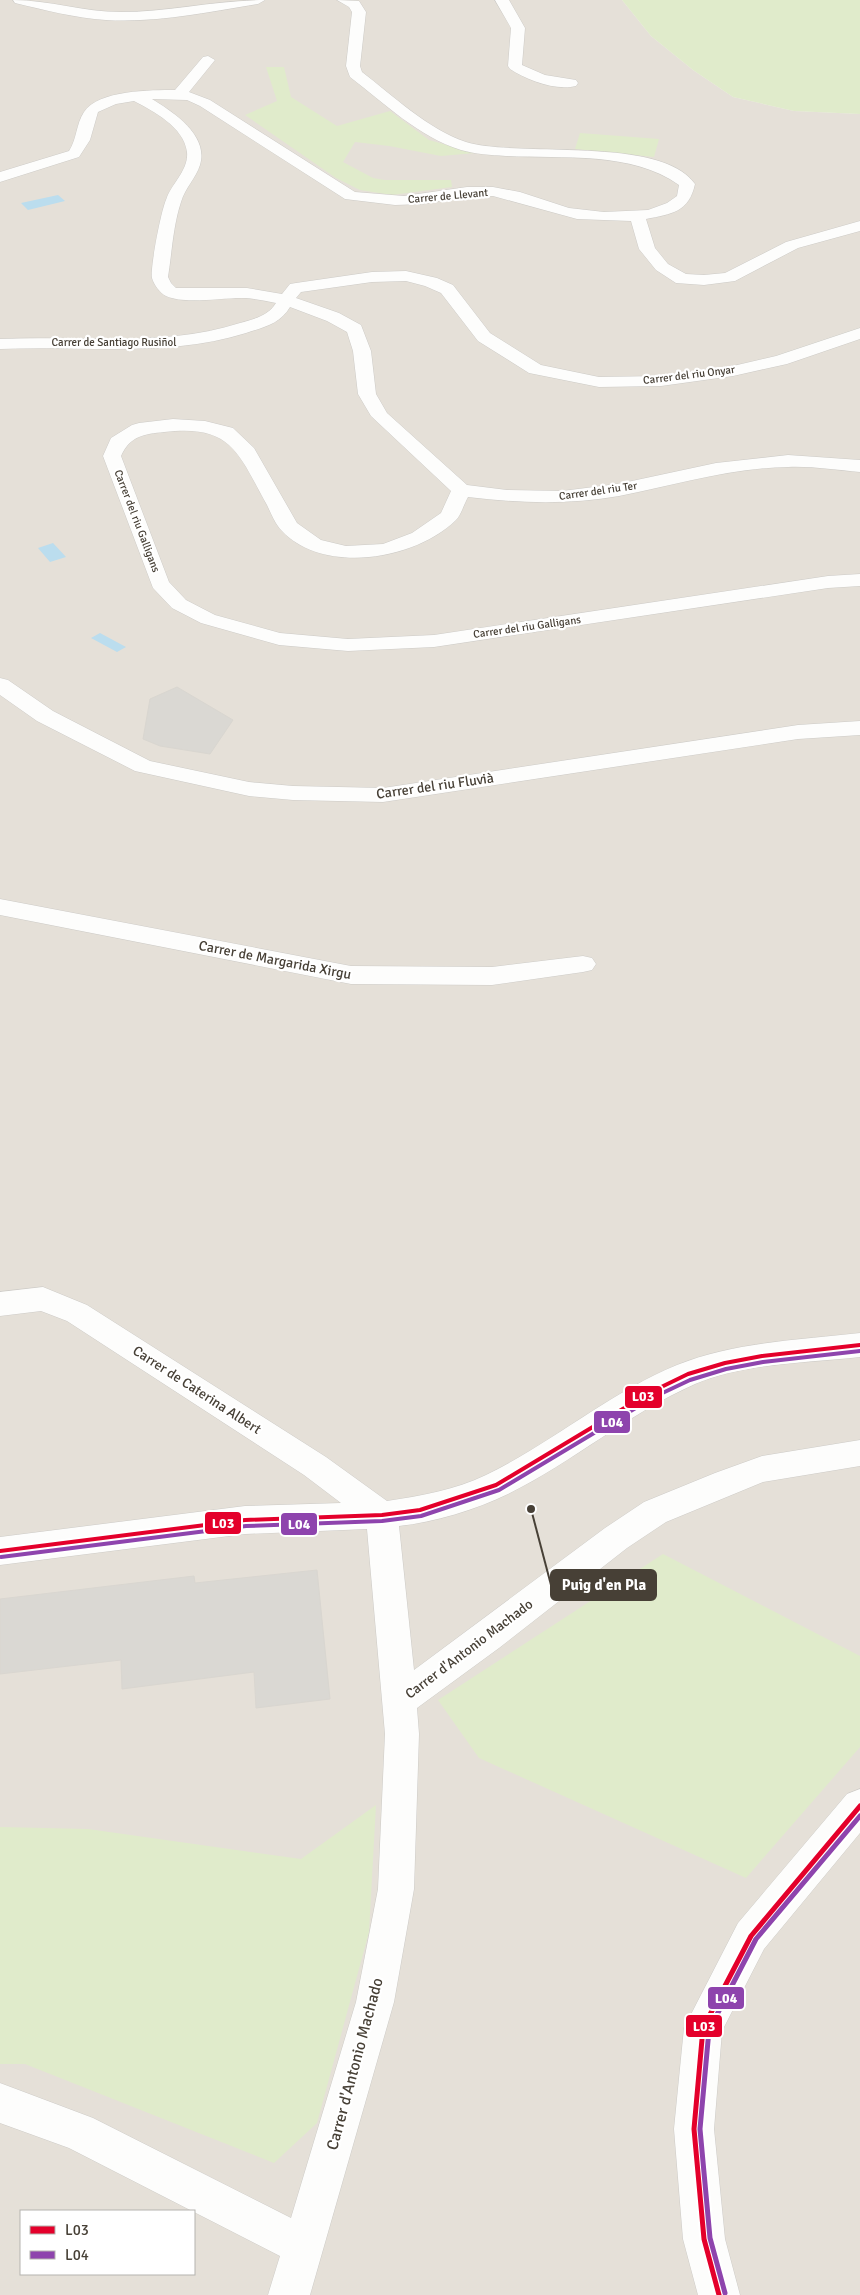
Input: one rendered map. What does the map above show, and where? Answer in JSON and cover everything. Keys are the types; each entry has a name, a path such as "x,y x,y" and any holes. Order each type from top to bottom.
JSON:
{"street":[{"path":"20,0 85,14 117,16 156,15 258,0"},
{"name":"Carrer de Llevant","path":"0,177 74,154 83,140 86,121 93,109 109,102 136,96 166,93 189,96 205,103 350,196 391,202 483,191 518,195 566,212 637,215 671,207 684,198 687,184 676,174 660,166 630,159 489,150 447,141 355,74 353,66 359,12 354,4 344,0"},
{"path":"502,0 518,28 515,66 526,75 544,80 572,83"},
{"path":"180,95 208,60"},
{"path":"136,96 156,107 188,134 195,149 193,163 173,202 160,277 163,285 171,292 186,294 247,293 286,300 333,317 354,329 362,351 367,394 380,416 461,490"},
{"path":"637,215 647,249 662,267 682,279 704,280 729,277 792,245 860,226"},
{"name":"Carrer del riu Onyar","path":"286,300 296,288 372,277 406,276 431,282 447,289 484,338 535,369 599,382 661,381 733,371 781,360 860,333"},
{"name":"Carrer de Santiago Rusiñol","path":"0,344 33,341 166,343 203,339 239,330 276,316 286,300"},
{"name":"Carrer del riu Galligans","path":"461,490 449,516 419,537 386,550 346,552 314,544 289,526 245,448 226,432 205,427 172,425 139,430 118,442 112,456 160,584 179,604 208,619 279,639 348,645 434,641 828,582 860,580"},
{"name":"Carrer del riu Ter","path":"461,490 507,496 562,497 618,490 716,469 779,462 860,466"},
{"name":"Carrer del riu Fluvià","path":"0,685 45,716 143,766 248,789 293,793 383,795 778,735 860,728"},
{"name":"Carrer de Margarida Xirgu","path":"0,907 351,975 492,976 582,964"},
{"name":"Carrer de Caterina Albert","path":"0,1304 43,1299 76,1313 315,1466 382,1514"},
{"path":"0,1551 245,1520 382,1514 420,1510 496,1485 529,1467 651,1392 688,1374 725,1363 762,1356 860,1345"},
{"name":"Carrer d'Antonio Machado","path":"400,1700 487,1637 616,1538 656,1512 762,1469 860,1452"},
{"name":"Carrer d'Antonio Machado","path":"289,2295 375,2002 396,1888 402,1734 382,1514"},
{"path":"719,2295 704,2239 694,2129 703,2028 752,1936 860,1806"},
{"path":"0,2103 78,2132 303,2246"}],"shaded area":[{"path":"0,0 622,0 651,36 693,70 733,97 794,111 860,114 860,2295 0,2295"}],"green space":[{"path":"622,0 860,0 860,114 794,111 733,97 693,70 651,36"},
{"path":"266,67 284,67 291,97 337,126 390,111 429,140 475,153 441,156 389,146 355,142 343,162 373,178 385,180 451,180 452,187 392,195 360,190 336,178 245,115 277,101"},
{"path":"580,133 659,139 654,157 575,149"},
{"path":"663,1554 860,1656 860,1747 746,1878 479,1758 438,1700"},
{"path":"376,1805 369,1932 317,2123 274,2163 25,2064 0,2064 0,1827 88,1829 301,1859"}],"water":[{"path":"58,195 65,201 28,210 21,203"},
{"path":"53,543 66,557 50,562 38,548"},
{"path":"100,633 126,647 117,652 91,638"}],"building":[{"path":"177,687 233,720 210,754 160,746 143,739 150,699"},
{"path":"317,1570 330,1699 256,1708 254,1672 122,1689 121,1660 0,1674 0,1599 194,1576 195,1583"}],"transit line":[{"name":"L03","path":"0,1551 245,1520 382,1515 420,1510 496,1485 651,1392 688,1374 725,1363 762,1356 860,1345"},
{"name":"L04","path":"1,1557 246,1526 382,1521 421,1516 499,1490 654,1397 690,1380 726,1369 763,1362 860,1351"},
{"name":"L03","path":"719,2295 704,2239 694,2129 703,2028 751,1936 860,1806"},
{"name":"L04","path":"725,2293 710,2238 700,2129 709,2030 756,1939 860,1816"}],"place":[{"name":"Puig d'en Pla","path":"531,1509"}]}
